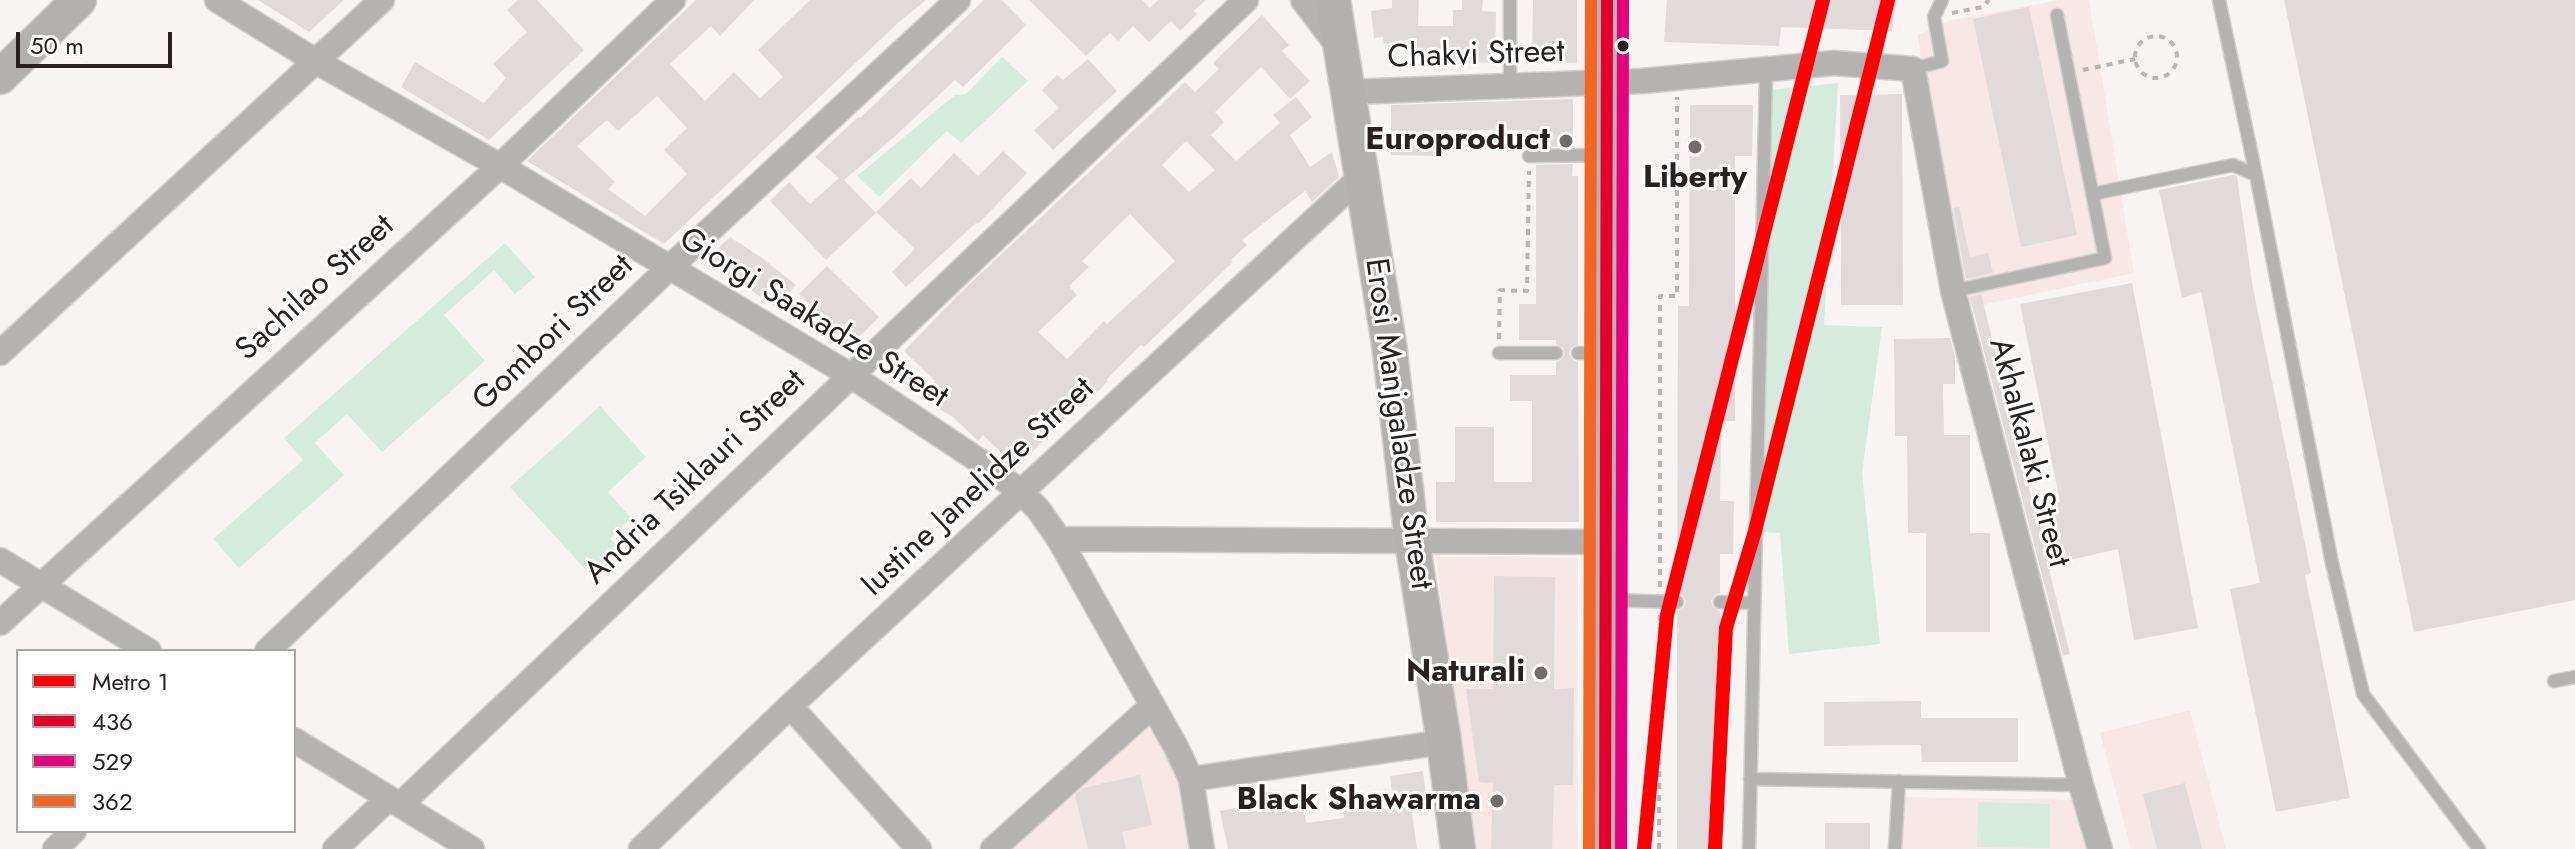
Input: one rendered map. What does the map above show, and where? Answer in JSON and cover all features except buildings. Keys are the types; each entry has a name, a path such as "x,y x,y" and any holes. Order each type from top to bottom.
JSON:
{"main road":[{"path":"1605,849 1605,542 1592,353 1607,155 1607,0"}],"street":[{"path":"0,77 79,0"},
{"name":"Giorgi Saakadze Street","path":"217,0 850,375 1021,492 1038,509 1059,539 1176,747 1191,779 1202,849"},
{"path":"0,353 382,0"},
{"name":"Sachilao Street","path":"0,623 500,166 673,0"},
{"name":"Gombori Street","path":"269,649 669,268 958,0"},
{"name":"Andria Tsiklauri Street","path":"335,849 394,802 1246,0"},
{"path":"1303,0 1340,47"},
{"name":"Erosi Manjgaladze Street","path":"1333,0 1389,344 1412,541 1458,849"},
{"name":"Chakvi Street","path":"1348,92 1677,79 1834,63 1913,69"},
{"name":"Akhalkalaki Street","path":"1913,69 1953,291 2100,849"},
{"name":"Iustine Janelidze Street","path":"641,849 790,706 1362,176"},
{"path":"1059,539 1605,542"},
{"path":"0,560 146,649"},
{"path":"790,706 919,849"},
{"path":"993,849 1152,706"},
{"path":"296,741 472,849"},
{"path":"1191,779 1444,742"},
{"path":"55,849 72,833"}],"lane":[{"path":"1510,0 1510,87"},
{"path":"1913,69 1942,61 1934,17 1942,0"},
{"path":"2219,0 2332,563 2363,694 2479,849"},
{"path":"1953,291 2105,258 2057,15"},
{"path":"1749,849 1766,71"},
{"path":"1529,156 1607,155"},
{"path":"2092,194 2233,165 2256,175"},
{"path":"1499,353 1556,353"},
{"path":"1605,600 1677,602"},
{"path":"1720,602 1753,603"},
{"path":"2554,681 2575,677"},
{"path":"1750,779 2081,785"},
{"path":"1895,849 1899,781"}],"path":[{"path":"1966,11 1983,7 1989,0"},
{"path":"2150,37 2164,37 2174,45 2178,57 2173,70 2162,77 2148,76 2142,72 2135,59 2138,45 2150,37"},
{"path":"2068,73 2135,59"},
{"path":"1659,849 1660,296 1677,296 1677,79"},
{"path":"1499,353 1500,290 1527,291 1529,156"}],"shaded area":[{"path":"2059,0 2089,0 2134,273 1963,309 1939,207 1918,35 1948,21"},
{"path":"1436,557 1578,558 1577,849 1472,849"},
{"path":"2190,710 2226,849 2131,849 2100,733"},
{"path":"1151,720 1181,780 1192,849 1010,849"},
{"path":"1900,797 2072,800 2087,849 1899,849"}],"green space":[{"path":"1002,57 1028,81 961,143 947,131 879,197 857,176 955,95 966,94"},
{"path":"1838,83 1824,325 1882,327 1862,473 1880,644 1789,654 1780,533 1761,532 1771,90"},
{"path":"505,243 535,277 515,294 494,270 444,315 485,361 382,452 347,414 315,443 344,475 239,568 213,539 303,460 284,438"},
{"path":"600,406 646,457 608,492 631,518 610,538 624,554 595,580 510,487"},
{"path":"1978,802 2050,804 2050,848 1977,847"}],"metro line":[{"name":"1","path":"1644,849 1667,615 1823,0"},
{"name":"1","path":"1715,849 1726,628 1755,531 1888,0"}],"transit line":[{"name":"362","path":"1589,849 1591,0"},
{"name":"436","path":"1605,849 1607,0"},
{"name":"529","path":"1621,849 1623,0"}],"place":[{"name":"Europroduct","path":"1566,141"},
{"name":"Liberty","path":"1695,147"},
{"name":"Naturali","path":"1541,673"},
{"name":"Black Shawarma","path":"1497,801"}]}
